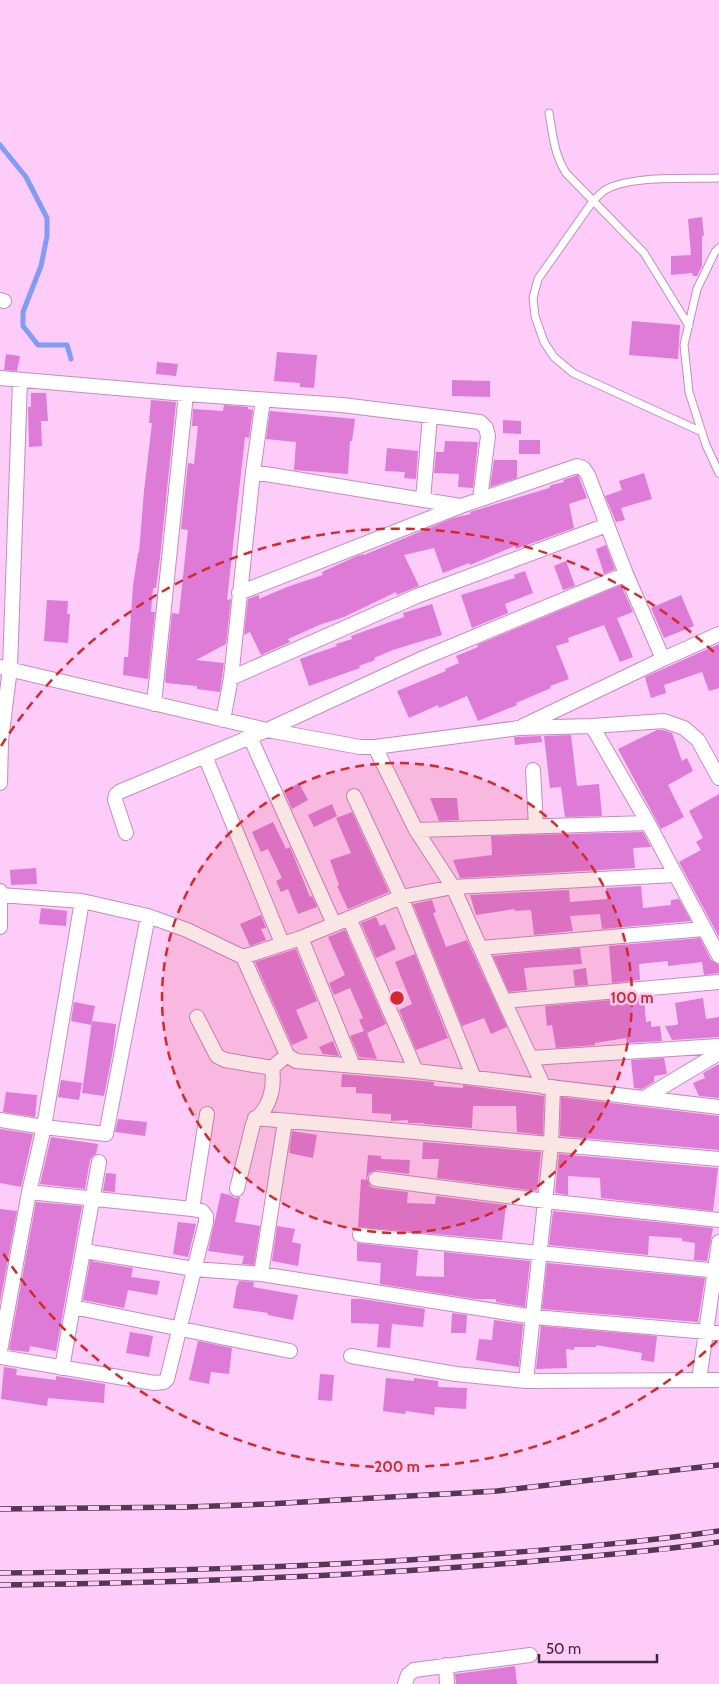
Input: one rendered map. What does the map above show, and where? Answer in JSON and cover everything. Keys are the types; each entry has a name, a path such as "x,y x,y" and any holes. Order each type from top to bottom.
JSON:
{"street":[{"path":"0,378 342,406 480,422 486,428 488,436 480,499"},
{"path":"0,783 0,741 20,380"},
{"path":"154,704 186,394"},
{"path":"223,720 231,678 262,400"},
{"path":"423,500 430,416"},
{"path":"239,594 461,506 577,466 583,468 588,475 626,574 663,659"},
{"path":"253,472 461,506"},
{"path":"231,678 418,596 607,525"},
{"path":"126,833 116,806 116,794 266,730 421,659 626,574"},
{"path":"519,728 719,634"},
{"path":"5,667 266,730 360,747 375,747 519,728 592,726 664,721 684,728 698,740 719,778"},
{"path":"592,726 648,823 719,956"},
{"path":"250,737 334,924"},
{"path":"375,747 416,830 453,888 531,1058 549,1087 551,1145 526,1381"},
{"path":"205,756 282,943"},
{"path":"533,770 536,826"},
{"path":"354,796 400,897 474,1078"},
{"path":"416,830 648,823"},
{"path":"243,957 300,938 400,897 453,888 675,875"},
{"path":"0,923 0,893 82,901 148,916 187,930 243,957 287,1055 296,1061 416,1071 719,1107"},
{"path":"0,1351 29,1192 44,1127 82,901"},
{"path":"0,1120 106,1134 148,916"},
{"path":"349,918 416,1071"},
{"path":"481,948 704,929"},
{"path":"300,938 353,1066"},
{"path":"504,1001 719,982"},
{"path":"197,1017 217,1056 225,1060 272,1068"},
{"path":"531,1058 719,1046"},
{"path":"644,1098 719,1053"},
{"path":"272,1068 287,1055"},
{"path":"237,1189 253,1124 256,1118 265,1110 271,1093 274,1082 272,1068"},
{"path":"192,1209 207,1114"},
{"path":"256,1118 719,1159"},
{"path":"261,1274 284,1121"},
{"path":"62,1368 99,1162"},
{"path":"376,1179 546,1202 719,1220"},
{"path":"0,1357 159,1384 168,1379 206,1216 202,1211 192,1209 29,1192"},
{"path":"360,1235 717,1271"},
{"path":"699,1380 713,1332 719,1242"},
{"path":"84,1251 194,1269 261,1274 534,1317 713,1332"},
{"path":"73,1307 290,1351"},
{"path":"351,1356 456,1374 526,1381 719,1380"},
{"path":"405,1684 408,1675 414,1670 530,1655"},
{"path":"446,1665 447,1684"}],"lane":[{"path":"550,113 555,151 566,173 644,253 689,326"},
{"path":"702,432 573,373 554,357 544,342 533,298 538,279 593,201 604,190 649,180 719,178"},
{"path":"719,248 715,252 697,289 684,345 689,392 702,432 719,473"}],"building":[{"path":"702,217 704,236 702,236 702,266 697,276 693,276 692,273 671,275 671,256 691,255 688,219"},
{"path":"632,321 680,325 678,359 629,355"},
{"path":"277,352 317,355 314,388 300,387 300,383 274,381"},
{"path":"6,354 20,356 17,371 4,370"},
{"path":"157,362 178,364 176,376 156,374"},
{"path":"452,380 490,381 490,397 452,396"},
{"path":"31,393 46,393 48,421 41,421 42,446 29,447 28,407 31,407"},
{"path":"151,400 176,402 160,558 156,588 153,588 151,612 155,612 148,679 123,675 124,657 128,657 133,586 139,553 152,423 149,423"},
{"path":"224,405 248,407 248,409 253,410 249,438 245,437 227,600 231,599 226,644 196,660 224,663 220,692 197,689 197,686 166,683 165,681 172,613 179,614 188,530 181,529 188,463 194,464 198,426 192,426 193,409 223,411"},
{"path":"270,411 355,419 352,441 350,441 348,474 294,470 296,442 266,439"},
{"path":"503,420 521,421 521,434 503,433"},
{"path":"519,440 540,440 540,454 519,454"},
{"path":"445,441 478,442 473,488 458,487 459,474 434,473 436,452 444,452"},
{"path":"387,448 418,451 416,479 404,478 405,472 385,471"},
{"path":"494,460 517,460 517,478 490,487"},
{"path":"644,473 652,499 621,508 625,520 616,522 605,496 622,490 619,481"},
{"path":"578,475 587,498 569,504 574,528 516,549 515,546 470,565 469,563 443,573 434,548 404,555 419,586 397,595 396,592 344,617 319,625 288,639 290,642 261,655 250,632 244,635 248,599 259,595 259,599 323,575 322,572 357,556 364,555 453,518 471,514 470,512 549,488 551,485 564,482 563,480"},
{"path":"606,545 615,569 604,574 596,549"},
{"path":"566,561 575,586 563,590 554,566"},
{"path":"525,571 533,593 505,604 508,613 472,628 461,595 515,578 514,575"},
{"path":"621,585 633,612 617,618 633,657 620,662 604,625 568,638 569,642 556,646 569,679 516,703 517,705 478,721 467,696 439,708 438,705 409,718 397,691 446,671 445,669 459,663 456,656 478,647 477,645"},
{"path":"681,595 694,626 664,638 651,608"},
{"path":"47,600 68,601 67,614 70,614 68,643 44,641"},
{"path":"432,604 442,635 393,650 359,666 360,668 309,686 300,659 337,646 336,644 352,639 351,636 404,617 403,613"},
{"path":"719,644 719,688 709,691 702,672 664,685 666,693 651,698 645,677"},
{"path":"657,730 672,733 682,761 687,758 693,771 668,785 684,817 661,829 618,749"},
{"path":"571,735 577,786 599,784 602,816 565,817 561,787 550,788 544,736"},
{"path":"541,736 542,742 515,745 514,737"},
{"path":"299,783 308,800 292,809 284,791"},
{"path":"719,794 719,937 679,862 701,850 696,842 703,838 689,811"},
{"path":"430,798 457,798 459,820 439,821"},
{"path":"332,804 337,816 314,827 308,815"},
{"path":"352,812 389,892 348,909 337,886 339,885 330,860 351,853 336,818"},
{"path":"273,822 286,849 290,847 310,897 312,896 317,907 298,914 288,889 281,892 276,881 282,878 268,849 261,852 252,832"},
{"path":"643,832 651,847 633,848 635,868 460,878 453,860 492,855 491,836"},
{"path":"36,868 37,884 11,885 10,870"},
{"path":"641,886 643,908 671,905 671,900 679,899 691,921 602,929 600,914 570,916 573,931 534,935 531,910 515,911 515,909 476,915 470,895 569,890 570,902 607,899 606,888"},
{"path":"432,900 436,912 433,913 446,947 467,940 507,1027 491,1034 484,1018 462,1026 413,904"},
{"path":"41,908 67,911 66,926 39,924"},
{"path":"261,915 266,928 261,929 266,940 250,946 240,924"},
{"path":"376,917 380,926 385,924 396,949 376,958 361,923"},
{"path":"345,930 386,1024 367,1033 377,1059 359,1057 350,1036 364,1031 359,1020 363,1018 350,988 334,995 329,983 345,975 328,937"},
{"path":"700,938 711,960 719,965 719,973 704,975 702,962 668,966 668,961 639,964 640,980 612,983 609,946"},
{"path":"580,948 582,964 524,968 527,990 509,992 493,956"},
{"path":"296,949 317,1001 296,1010 308,1038 292,1045 255,962"},
{"path":"415,954 448,1038 416,1050 399,1010 412,1004 395,962"},
{"path":"586,968 588,985 575,986 573,970"},
{"path":"644,997 646,1022 651,1021 651,1027 660,1026 662,1041 627,1043 626,1038 595,1043 595,1045 556,1048 552,1025 547,1026 545,1006"},
{"path":"703,998 706,1019 719,1017 719,1037 672,1040 665,1026 677,1025 678,1023 675,1003"},
{"path":"74,1002 95,1006 91,1025 71,1021"},
{"path":"92,1021 116,1024 104,1096 82,1093"},
{"path":"333,1041 339,1056 323,1054 319,1047"},
{"path":"664,1058 667,1074 654,1076 654,1082 642,1089 634,1088 631,1060"},
{"path":"719,1064 719,1098 699,1096 693,1083 705,1078 703,1073"},
{"path":"342,1074 434,1082 434,1086 463,1088 463,1085 544,1096 543,1135 517,1132 516,1106 473,1106 472,1128 408,1123 408,1120 391,1121 391,1114 372,1113 372,1094 356,1093 356,1087 341,1087"},
{"path":"61,1080 82,1083 79,1100 58,1097"},
{"path":"6,1092 37,1095 35,1117 3,1112"},
{"path":"561,1097 719,1116 719,1150 560,1136"},
{"path":"118,1119 147,1122 145,1136 115,1132"},
{"path":"0,1129 33,1134 21,1187 0,1183"},
{"path":"292,1131 317,1135 313,1158 289,1153"},
{"path":"51,1137 98,1144 96,1154 90,1160 85,1189 40,1184"},
{"path":"423,1142 541,1152 537,1191 437,1178 439,1159 422,1159"},
{"path":"559,1154 718,1168 713,1211 601,1198 600,1178 568,1176 568,1195 555,1193"},
{"path":"368,1155 381,1156 381,1159 410,1160 409,1174 377,1170 369,1173 367,1178 370,1186 374,1188 408,1192 407,1203 435,1204 436,1196 506,1205 502,1240 358,1227 361,1179 366,1180"},
{"path":"106,1173 116,1174 115,1192 103,1191"},
{"path":"221,1193 235,1198 240,1197 235,1222 260,1226 254,1265 242,1264 244,1256 208,1251"},
{"path":"36,1202 82,1206 56,1351 30,1346 29,1352 9,1350"},
{"path":"0,1209 17,1211 0,1302"},
{"path":"553,1211 713,1228 707,1261 694,1260 695,1243 682,1241 682,1238 649,1236 648,1255 549,1245"},
{"path":"178,1222 196,1224 188,1257 173,1254"},
{"path":"277,1226 295,1229 292,1242 301,1244 298,1266 272,1261"},
{"path":"357,1243 418,1250 416,1276 444,1277 444,1252 530,1261 525,1307 496,1302 496,1299 475,1299 380,1284 381,1263 357,1261"},
{"path":"90,1261 133,1268 131,1277 160,1281 157,1295 128,1290 124,1308 83,1300"},
{"path":"547,1263 705,1278 698,1322 542,1309"},
{"path":"239,1281 254,1282 253,1287 298,1295 293,1320 268,1315 268,1313 233,1308"},
{"path":"351,1299 425,1309 423,1327 392,1324 390,1348 377,1347 379,1324 351,1323"},
{"path":"452,1313 467,1315 466,1333 451,1333"},
{"path":"494,1320 523,1324 519,1367 476,1360 479,1339 492,1340"},
{"path":"541,1326 657,1336 654,1362 641,1360 642,1353 596,1345 596,1347 574,1347 574,1350 566,1349 567,1368 536,1369"},
{"path":"130,1332 153,1336 149,1357 126,1353"},
{"path":"198,1341 232,1348 229,1374 211,1372 209,1384 189,1380"},
{"path":"4,1367 17,1369 16,1375 56,1380 56,1376 105,1384 104,1403 48,1398 47,1406 1,1399"},
{"path":"320,1374 334,1375 332,1401 318,1400"},
{"path":"386,1378 414,1381 414,1378 438,1381 438,1387 467,1388 466,1409 435,1407 434,1415 406,1411 405,1414 383,1411"},
{"path":"515,1666 517,1684 456,1684 455,1674"}],"waterway":[{"path":"0,145 26,177 47,218 47,236 41,266 23,312 23,326 38,345 67,345 71,359"}],"railway":[{"path":"0,1509 187,1507 497,1491 719,1465"},
{"path":"0,1573 185,1570 370,1562 578,1547 719,1531"},
{"path":"0,1585 128,1583 321,1576 513,1563 668,1549 719,1542"}]}
